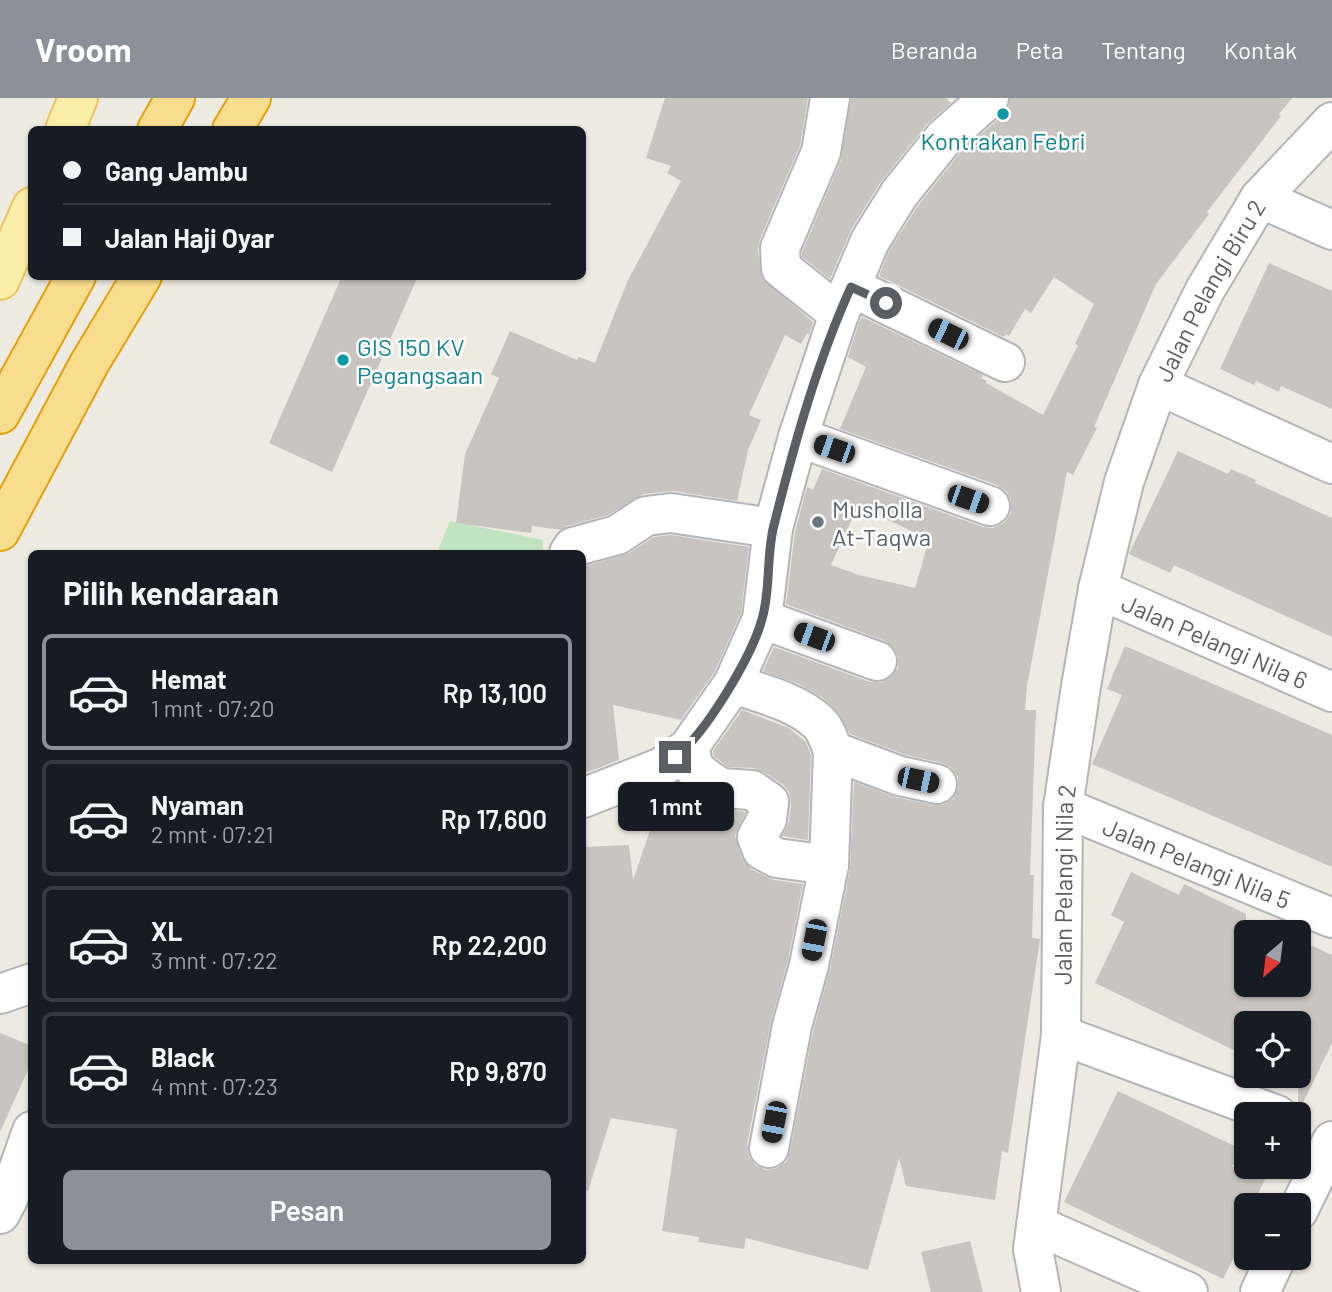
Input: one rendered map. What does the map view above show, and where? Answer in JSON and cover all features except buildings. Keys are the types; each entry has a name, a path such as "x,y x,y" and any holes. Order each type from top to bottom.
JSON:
{"highway":[{"path":"160,126 175,98"},
{"path":"234,126 251,98"},
{"path":"0,414 74,280"},
{"path":"0,531 89,364 140,280"}],"main road":[{"path":"67,126 78,98"},
{"path":"0,280 28,216"}],"street":[{"path":"830,98 821,152 780,248 781,268 845,300 1004,362"},
{"path":"586,797 662,766 689,747 733,684 762,620 773,528 798,437 845,300 870,241 899,194 944,138 989,98"},
{"name":"Jalan Pelangi Biru 2","path":"1124,482 1158,385 1206,290 1260,198 1332,122"},
{"path":"1260,198 1332,230"},
{"path":"1158,385 1332,464"},
{"path":"798,437 990,506"},
{"name":"Jalan Pelangi Nila 2","path":"1041,1292 1033,1249 1061,1035 1063,807 1098,589 1124,482"},
{"path":"571,550 573,547 617,535 646,516 659,514 671,513 773,528"},
{"name":"Jalan Pelangi Nila 6","path":"1098,589 1332,692"},
{"path":"762,620 877,661"},
{"path":"733,684 798,709 819,723 828,736 833,751 829,865 810,965 792,1026 769,1148"},
{"path":"689,747 694,768 706,778 722,788 752,790 769,802 767,819 757,837 762,850 776,858 829,865"},
{"path":"833,751 900,776 937,785"},
{"name":"Jalan Pelangi Nila 5","path":"1063,807 1332,918"},
{"path":"0,994 28,984"},
{"path":"1061,1035 1242,1102"},
{"path":"1311,1128 1332,1135"},
{"path":"1307,1193 1332,1141"},
{"path":"0,1214 28,1142"},
{"path":"1036,1225 1188,1292"},
{"path":"1260,1292 1270,1270"}],"green space":[{"path":"450,521 543,540 543,550 438,550"}],"place":[{"name":"Kontrakan Febri","path":"1003,114"},
{"name":"GIS 150 KV Pegangsaan","path":"343,360"},
{"name":"Musholla At-Taqwa","path":"818,522"}],"route":[{"path":"675,757 689,747 733,684 762,620 773,528 779,505 798,437 839,314 851,287 886,303"}]}
